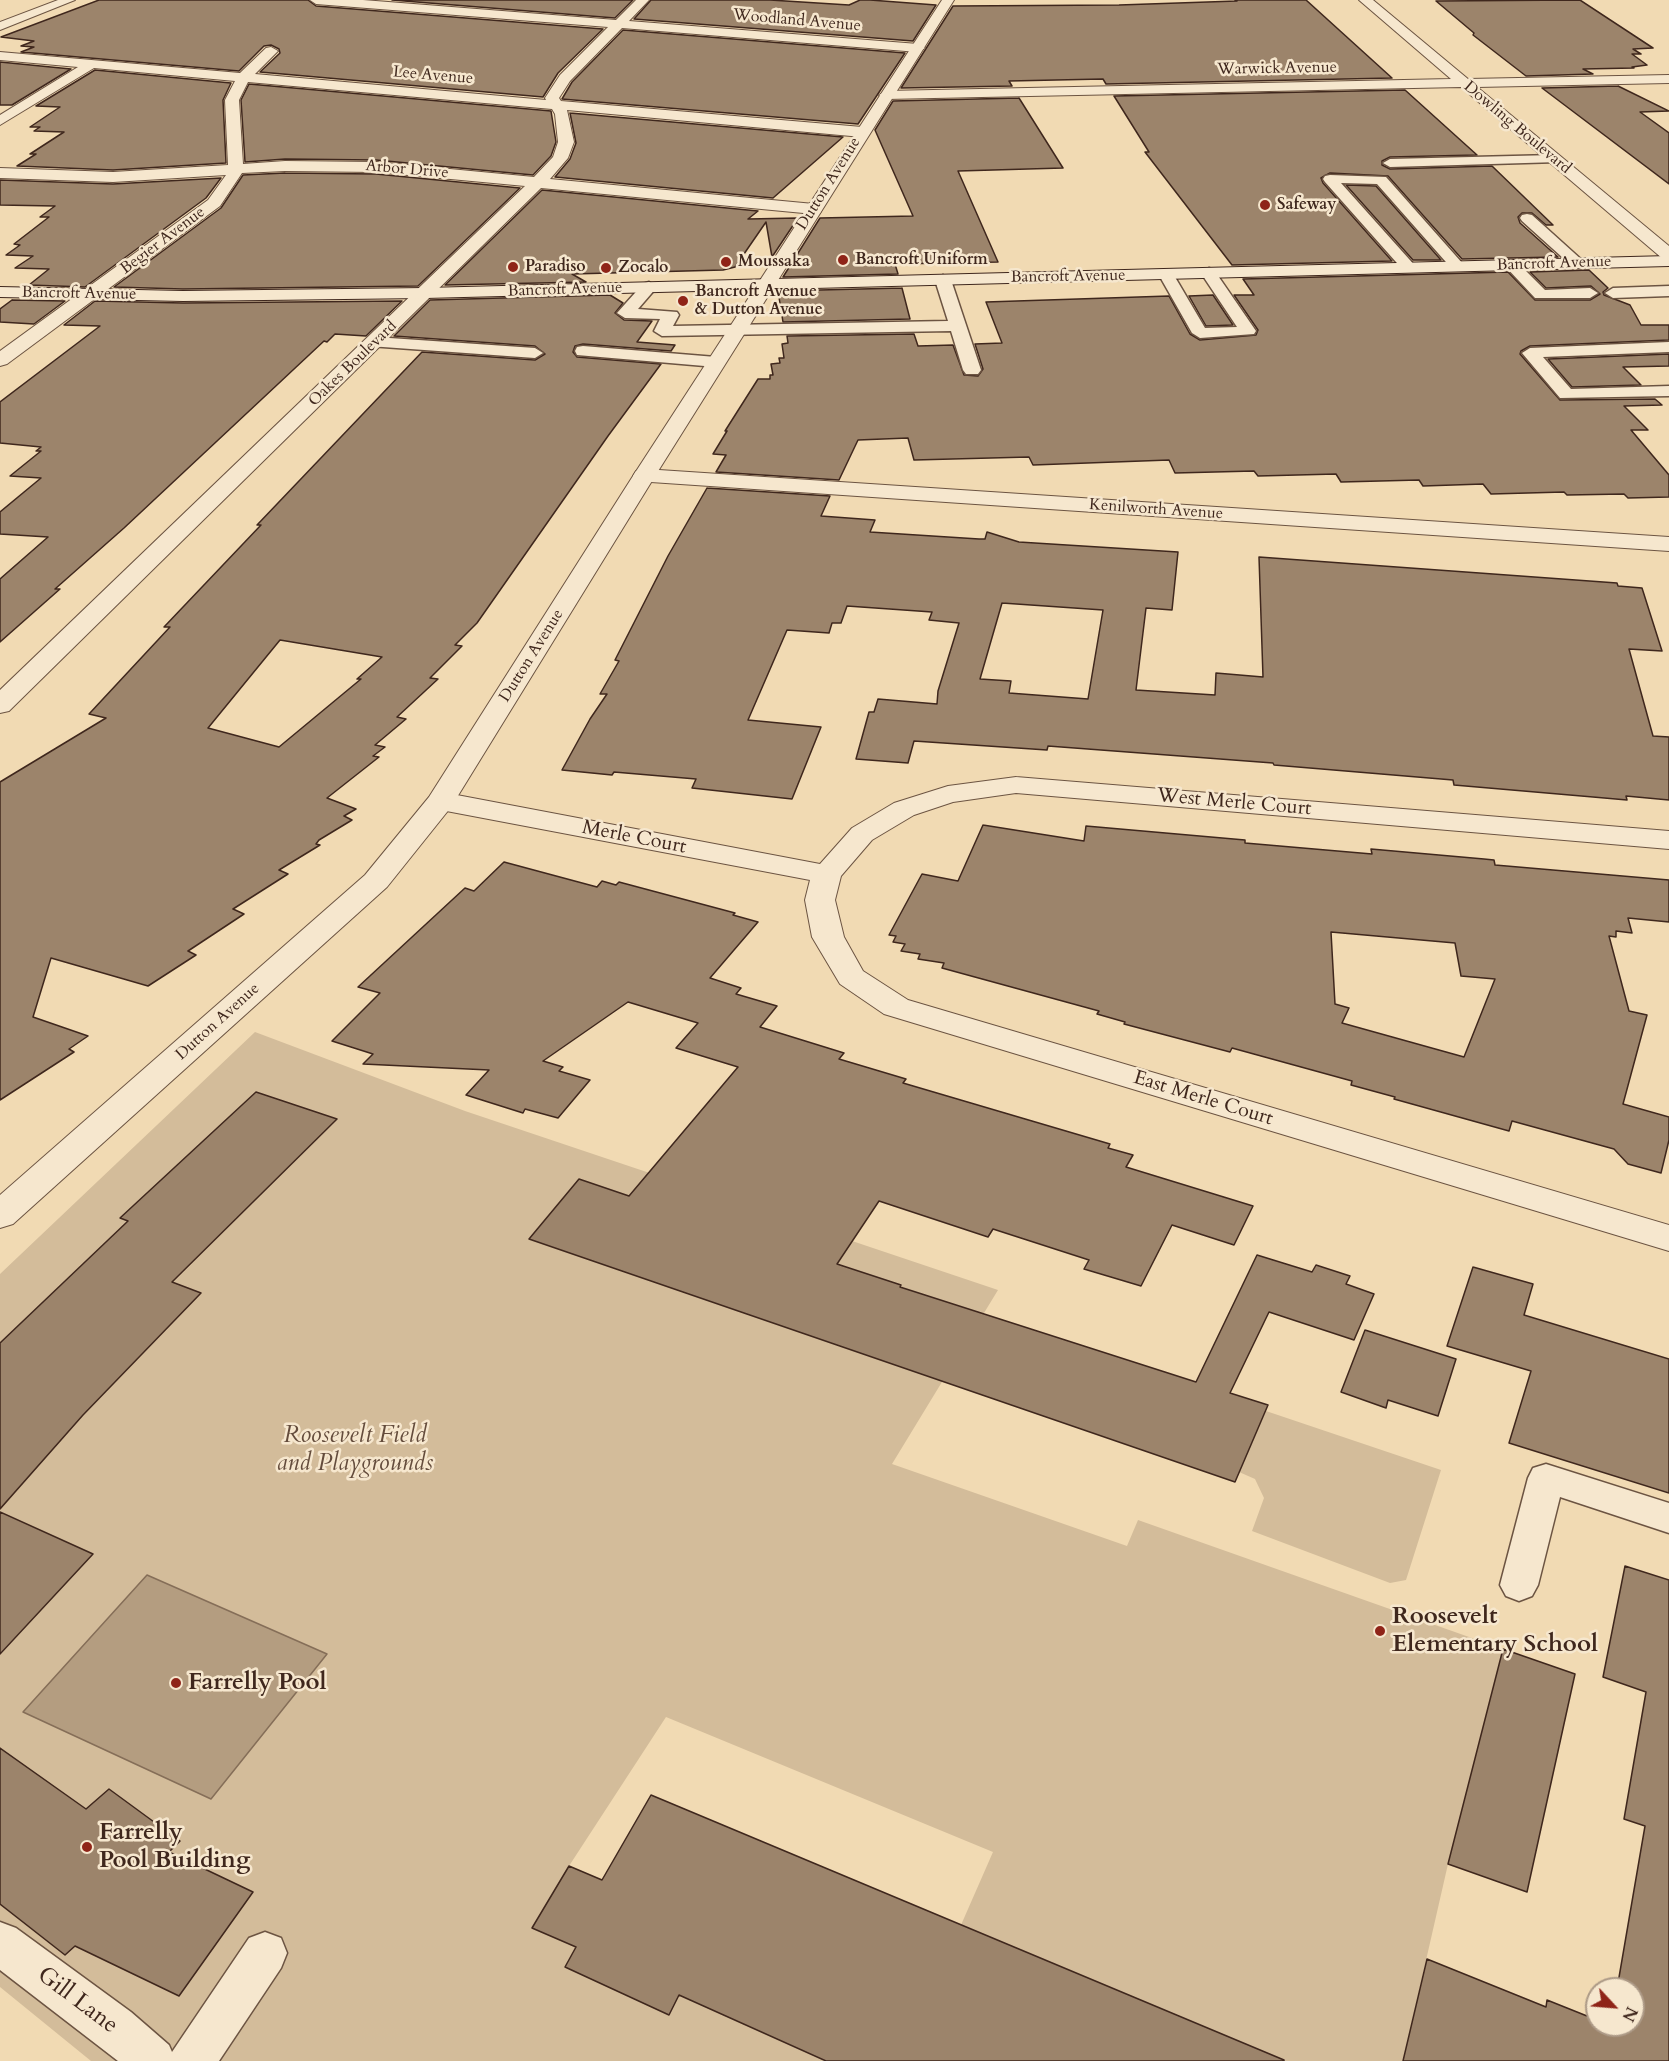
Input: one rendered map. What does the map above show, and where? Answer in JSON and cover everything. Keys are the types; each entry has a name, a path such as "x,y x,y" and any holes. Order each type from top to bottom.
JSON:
{"street":[{"path":"0,26 69,0"},
{"name":"Woodland Avenue","path":"316,0 918,48"},
{"path":"555,105 552,98 564,78 643,0"},
{"name":"Dutton Avenue","path":"0,1215 376,881 441,801 716,362 948,0"},
{"name":"Dowling Boulevard","path":"1365,0 1669,255"},
{"path":"236,171 232,100 243,77 271,51"},
{"name":"Lee Avenue","path":"0,56 862,132"},
{"path":"0,121 92,64"},
{"name":"Warwick Avenue","path":"886,95 1669,79"},
{"name":"Oakes Boulevard","path":"0,705 539,182 560,158 566,142 562,114 555,105"},
{"name":"Arbor Drive","path":"0,172 113,177 328,165 539,182 814,209"},
{"name":"Begier Avenue","path":"0,360 214,203 236,171"},
{"name":"Bancroft Avenue","path":"0,292 90,295 425,293 1669,261"},
{"name":"Kenilworth Avenue","path":"644,476 1669,544"},
{"name":"West Merle Court","path":"827,874 862,834 904,809 948,794 1016,785 1669,840"},
{"name":"Merle Court","path":"441,801 827,874"},
{"name":"East Merle Court","path":"827,874 820,900 828,937 851,977 896,1007 1669,1238"}],"lane":[{"path":"1515,146 1538,145"},
{"path":"1390,163 1554,159"},
{"path":"1409,268 1330,179 1381,180 1458,267"},
{"path":"1527,218 1578,264"},
{"path":"1512,265 1541,295 1590,293"},
{"path":"1167,274 1200,333 1248,331 1209,273"},
{"path":"943,280 972,370"},
{"path":"649,287 625,313 671,315 662,331 958,326"},
{"path":"1613,292 1669,291"},
{"path":"375,342 535,353"},
{"path":"1669,347 1530,353 1566,394 1669,391"},
{"path":"583,351 716,362"},
{"path":"1520,1585 1546,1478 1669,1518"},
{"name":"Gill Lane","path":"0,1943 115,2028 153,2061"},
{"path":"192,2061 265,1953"}],"green space":[{"name":"Roosevelt Field and Playgrounds","path":"255,1032 465,1111 998,1290 892,1464 1127,1546 1138,1520 1503,1649 1448,1864 1403,2061 1285,2061 961,1925 993,1852 666,1717 569,1866 533,1928 576,1947 565,1967 669,2015 679,1995 826,2061 91,2061 0,1987 0,1274"},
{"path":"1266,1411 1441,1470 1406,1580 1390,1583 1252,1531 1264,1498 1255,1479 1239,1472"}],"shaded area":[{"name":"Farrelly Pool","path":"147,1575 327,1654 211,1799 23,1712"}],"building":[{"path":"99,0 308,0 316,6 603,29 558,73 543,97 260,72 280,53 279,49 271,45 264,46 239,71 21,52 34,47 21,46 34,41 1,37"},
{"path":"392,0 633,0 615,18"},
{"path":"651,0 770,0 849,5 860,0 870,0 936,5 913,41 634,19"},
{"path":"1235,0 1306,0 1392,78 1106,84 1103,79 1009,81 1012,86 901,88 953,6 1119,5 1237,1"},
{"path":"1580,0 1653,48 1633,49 1641,54 1632,54 1647,65 1632,67 1634,68 1583,69 1593,74 1526,76 1473,35 1474,33 1436,1"},
{"path":"623,30 905,53 858,124 562,99 572,82"},
{"path":"0,62 71,69 12,105 0,105"},
{"path":"95,70 231,83 223,100 226,163 113,170 17,166 36,154 30,154 64,132 34,131 40,127 30,127 60,107 36,106"},
{"path":"249,84 551,111 556,142 551,156 533,175 376,160 285,159 245,162 241,100"},
{"path":"1618,86 1669,111 1640,112 1669,133 1669,184 1542,88"},
{"path":"1405,90 1477,155 1390,157 1382,161 1382,165 1390,169 1492,166 1553,225 1546,225 1532,213 1522,213 1518,217 1520,223 1558,257 1462,259 1388,176 1330,173 1321,178 1323,183 1392,261 1232,265 1145,152 1149,152 1114,96"},
{"path":"1019,98 1063,168 958,171 998,262 895,264 898,274 783,277 820,218 913,216 875,130 893,101"},
{"path":"570,113 843,137 773,198 555,177 570,159 576,143"},
{"path":"376,174 520,188 418,286 183,289 114,287 221,208 243,175"},
{"path":"221,178 206,198 85,287 29,285 49,269 15,268 33,256 6,255 20,245 14,244 49,217 40,217 55,206 0,205 0,180 113,184"},
{"path":"1346,185 1376,186 1441,260 1413,260"},
{"path":"542,190 758,211 748,219 798,218 772,257 766,222 735,267 723,270 572,274 586,282 445,285"},
{"path":"1589,270 1608,288 1603,292 1604,295 1630,305 1641,325 1669,325 1669,340 1530,346 1520,354 1560,400 1655,399 1662,405 1624,406 1648,430 1631,430 1669,475 1669,497 1628,498 1624,494 1567,495 1564,492 1491,494 1483,484 1423,486 1419,480 1341,482 1336,474 1258,476 1254,471 1175,473 1169,460 1033,465 1029,457 914,460 908,438 858,440 839,480 716,472 726,455 713,454 727,431 725,431 758,379 770,379 770,375 773,375 771,364 780,363 779,358 784,358 782,344 788,343 787,336 914,334 918,346 953,345 964,375 978,376 983,369 975,344 1002,343 986,302 1169,296 1190,334 1200,340 1256,335 1258,330 1234,295 1254,295 1243,279 1508,272 1535,300 1590,300 1600,294 1591,286 1546,288 1530,272"},
{"path":"902,288 910,319 783,322 778,291"},
{"path":"610,295 623,303 615,313 624,320 652,321 637,342 675,345 671,351 583,344 575,346 573,352 577,357 661,364 477,623 455,645 462,646 430,678 438,679 397,717 406,719 375,745 385,747 373,756 379,757 327,798 356,809 344,816 352,820 319,840 316,844 320,845 279,870 288,874 233,909 244,914 188,951 196,955 148,986 51,958 33,1017 88,1036 69,1049 74,1052 0,1100 0,782 106,718 89,714 170,627 164,627 261,525 257,525 422,352 535,360 545,354 535,346 394,336 430,300","holes":["280,640 382,657 357,679 361,679 279,747 208,728"]},
{"path":"1213,295 1233,325 1206,326 1189,296"},
{"path":"12,300 65,301 34,324 0,322 0,309"},
{"path":"95,301 183,303 402,301 366,336 335,334 327,342 324,341 124,528 55,589 60,589 0,642 0,579 48,537 0,534 0,512 41,478 10,476 41,451 36,451 41,447 0,443 0,402 100,326 64,325"},
{"path":"1669,354 1669,366 1623,367 1641,385 1572,387 1548,359"},
{"path":"707,488 830,496 821,516 875,520 870,532 985,539 987,532 1019,542 1178,552 1172,610 1146,608 1136,690 1215,695 1216,673 1263,677 1259,557 1617,583 1618,586 1642,588 1662,651 1629,649 1653,736 1669,737 1669,800 1626,796 1627,800 1454,785 1453,780 1274,765 1273,763 1048,746 1047,750 914,741 908,763 856,759 869,712 874,712 878,699 937,704 938,691 959,623 929,620 932,612 847,606 841,623 832,623 829,633 787,630 748,720 821,727 792,799 692,788 696,779 562,770 590,719 607,694 600,694 619,661 615,660 668,556","holes":["1002,603 1103,610 1088,699 1009,693 1011,681 980,679"]},
{"path":"983,825 1084,841 1086,826 1372,854 1371,849 1484,859 1494,860 1495,865 1669,880 1669,922 1628,918 1632,933 1616,931 1616,937 1609,936 1629,1011 1647,1015 1623,1104 1669,1117 1669,1140 1661,1173 1628,1164 1614,1149 1512,1121 1509,1131 1394,1099 1395,1097 1351,1085 1352,1081 1232,1048 1230,1052 1124,1024 1125,1022 1097,1014 1099,1011 942,968 944,963 918,959 920,954 901,951 905,944 893,942 896,936 889,935 922,874 958,881","holes":["1331,932 1455,943 1461,976 1495,979 1464,1057 1342,1023 1349,1008 1335,1004"]},
{"path":"504,862 597,887 602,881 616,885 619,882 735,913 733,915 758,922 710,978 741,988 736,994 777,1006 760,1027 844,1053 839,1059 906,1079 903,1083 1110,1144 1108,1148 1133,1155 1126,1167 1253,1206 1234,1245 1172,1225 1141,1286 1084,1269 1089,1260 993,1229 988,1237 879,1201 837,1264 901,1285 900,1287 1196,1382 1257,1255 1312,1272 1316,1265 1350,1276 1346,1284 1374,1294 1354,1340 1269,1312 1230,1393 1268,1405 1235,1482 529,1239 579,1179 629,1196 738,1067 676,1048 698,1023 628,1002 543,1061 563,1067 559,1071 590,1080 558,1118 525,1109 523,1113 466,1095 489,1070 363,1064 373,1054 332,1041 380,993 358,987 465,888 474,891"},
{"path":"256,1092 337,1119 172,1282 201,1293 83,1415 0,1509 0,1343 128,1221 120,1218"},
{"path":"1473,1267 1533,1284 1524,1315 1669,1359 1669,1493 1509,1443 1531,1371 1447,1346"},
{"path":"1365,1330 1456,1359 1438,1416 1388,1400 1386,1408 1341,1392"},
{"path":"0,1512 93,1554 0,1654"},
{"path":"1625,1566 1669,1580 1669,2061 1403,2061 1427,1959 1546,2007 1547,2000 1585,2015 1585,2037 1645,2037 1645,1977 1619,1977 1645,1826 1624,1819 1646,1692 1603,1677"},
{"path":"1503,1649 1575,1674 1527,1892 1448,1864"},
{"name":"Farrelly Pool Building","path":"0,1748 86,1809 109,1789 180,1841 169,1852 253,1892 179,1996 75,1946 65,1955 0,1904"},
{"path":"651,1795 1284,2061 826,2061 679,1995 669,2015 565,1967 576,1947 532,1928 569,1866 602,1880"}],"place":[{"name":"Safeway","path":"1265,205"},
{"name":"Bancroft Uniform","path":"843,260"},
{"name":"Moussaka","path":"726,262"},
{"name":"Paradiso","path":"513,267"},
{"name":"Zocalo","path":"606,268"},
{"name":"Bancroft Avenue & Dutton Avenue","path":"683,301"},
{"name":"Roosevelt Elementary School","path":"1380,1631"},
{"name":"Farrelly Pool","path":"176,1683"},
{"name":"Farrelly Pool Building","path":"87,1847"}]}
